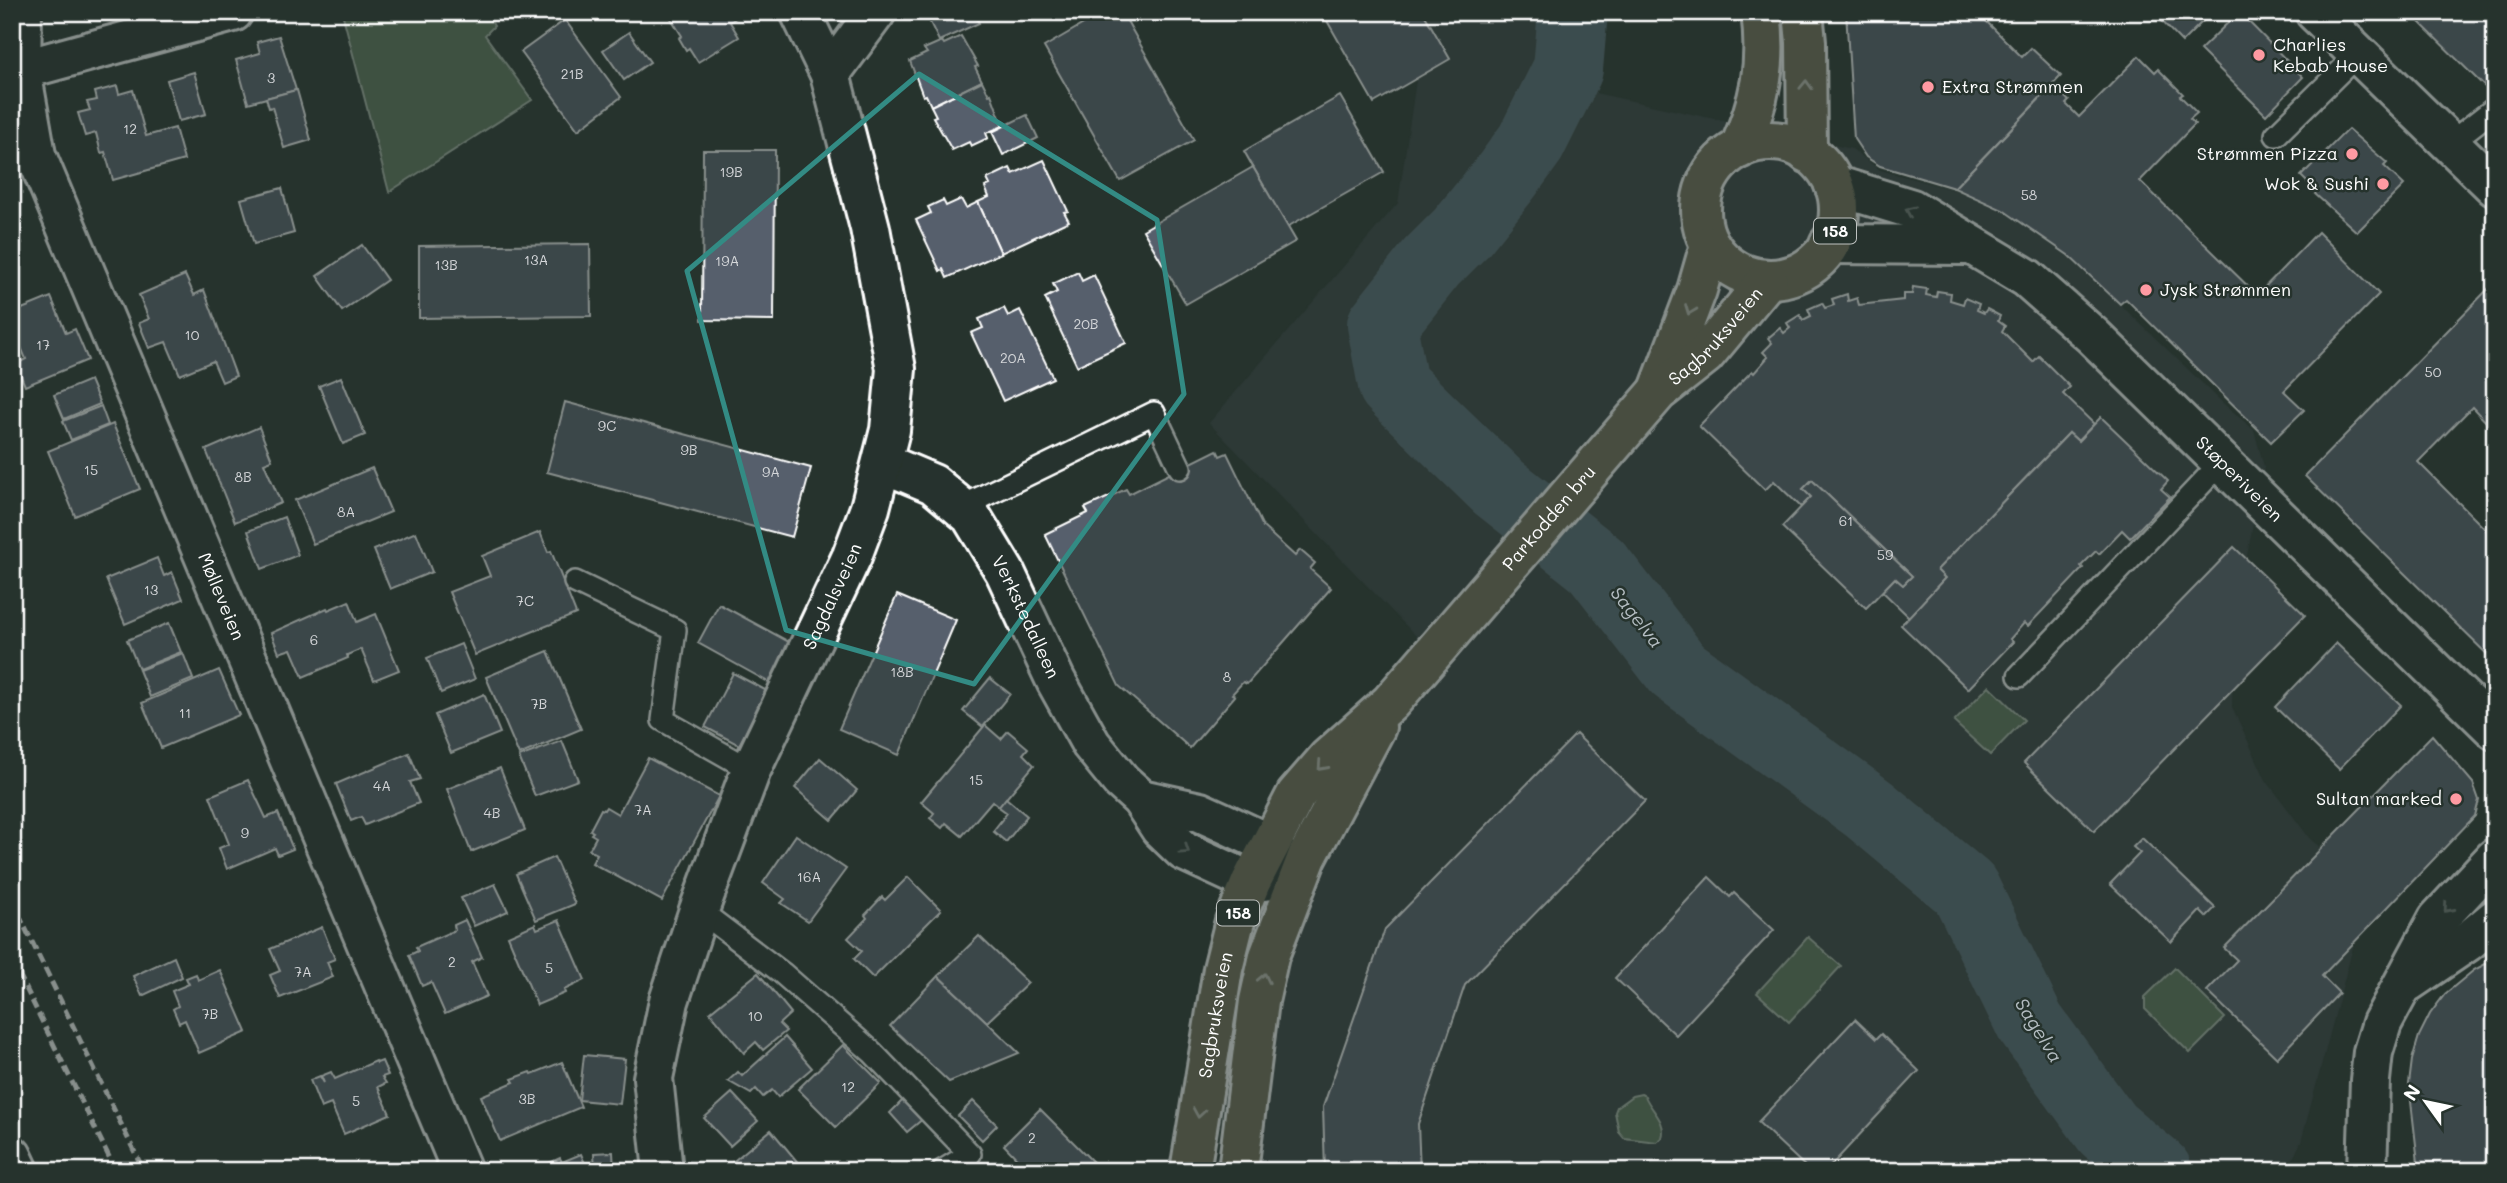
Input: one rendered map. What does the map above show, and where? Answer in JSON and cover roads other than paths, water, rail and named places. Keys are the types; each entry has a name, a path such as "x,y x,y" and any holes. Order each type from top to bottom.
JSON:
{"main road":[{"name":"158","path":"1710,245 1701,219 1704,191 1717,166 1739,149 1757,104 1764,53 1761,12"},
{"path":"1803,12 1806,42 1807,153"},
{"path":"1739,149 1750,144 1774,142 1797,147 1818,162 1834,185"},
{"name":"158","path":"1768,279 1804,270 1814,263 1829,244 1837,221 1834,185"},
{"path":"1710,245 1718,256 1735,269 1768,279"},
{"name":"Sagbruksveien","path":"1658,392 1698,290 1710,245"},
{"name":"Sagbruksveien","path":"1629,428 1658,392 1705,355 1768,279"},
{"name":"Parkodden bru","path":"1471,610 1629,428"},
{"name":"Sagbruksveien","path":"1190,1171 1223,969 1235,921 1269,844 1296,795 1328,758 1390,703 1471,610"},
{"name":"Sagbruksveien","path":"1238,1171 1259,1001 1269,956 1298,878 1319,834 1390,703"}],"street":[{"name":"Mølleveien","path":"22,12 17,69 36,155 462,1171"},
{"path":"17,69 233,12"},
{"name":"Sagdalsveien","path":"663,1171 653,1078 669,1000 751,769 852,556 883,463 891,430 896,369 870,228 830,74 800,12"},
{"path":"830,74 876,12"},
{"path":"2315,12 2450,144 2490,173"},
{"name":"Støperiveien","path":"1834,185 1912,209 2027,278 2222,462 2495,730"},
{"name":"Støperiveien","path":"1829,244 1969,245"},
{"name":"Verkstedalleen","path":"883,463 933,484 971,516 996,553 1056,681 1091,744 1121,781 1141,799 1160,828 1184,851 1251,882 1298,878"},
{"path":"1141,799 1200,812 1269,844 1298,878"},
{"path":"2367,1171 2367,1118 2373,1052 2382,1023 2438,919 2495,858"},
{"path":"2403,985 2467,942 2495,919"},
{"path":"12,1156 19,1171"}],"lane":[{"path":"2276,135 2358,54"},
{"path":"2450,144 2495,108"},
{"path":"961,507 1154,413 1180,468"},
{"path":"2019,676 2222,462"},
{"path":"575,582 675,630 663,720 751,769"},
{"path":"699,910 782,973 872,1052 970,1154 942,1171"}],"waterway":[{"name":"Sagelva","path":"1570,12 1572,22 1568,69 1531,143 1461,233 1432,262 1382,325 1393,385 1497,486 1597,565 1678,670 1869,809 1965,889 2030,1023 2107,1129 2157,1171"}],"railway":[{"path":"12,901 144,1171"},
{"path":"12,960 116,1171"}],"place":[{"name":"Charlies Kebab House","path":"2259,55"},
{"name":"Extra Strømmen","path":"1928,87"},
{"name":"Strømmen Pizza","path":"2352,154"},
{"name":"Wok & Sushi","path":"2383,184"},
{"name":"Jysk Strømmen","path":"2146,290"},
{"name":"Sultan marked","path":"2456,799"}]}
